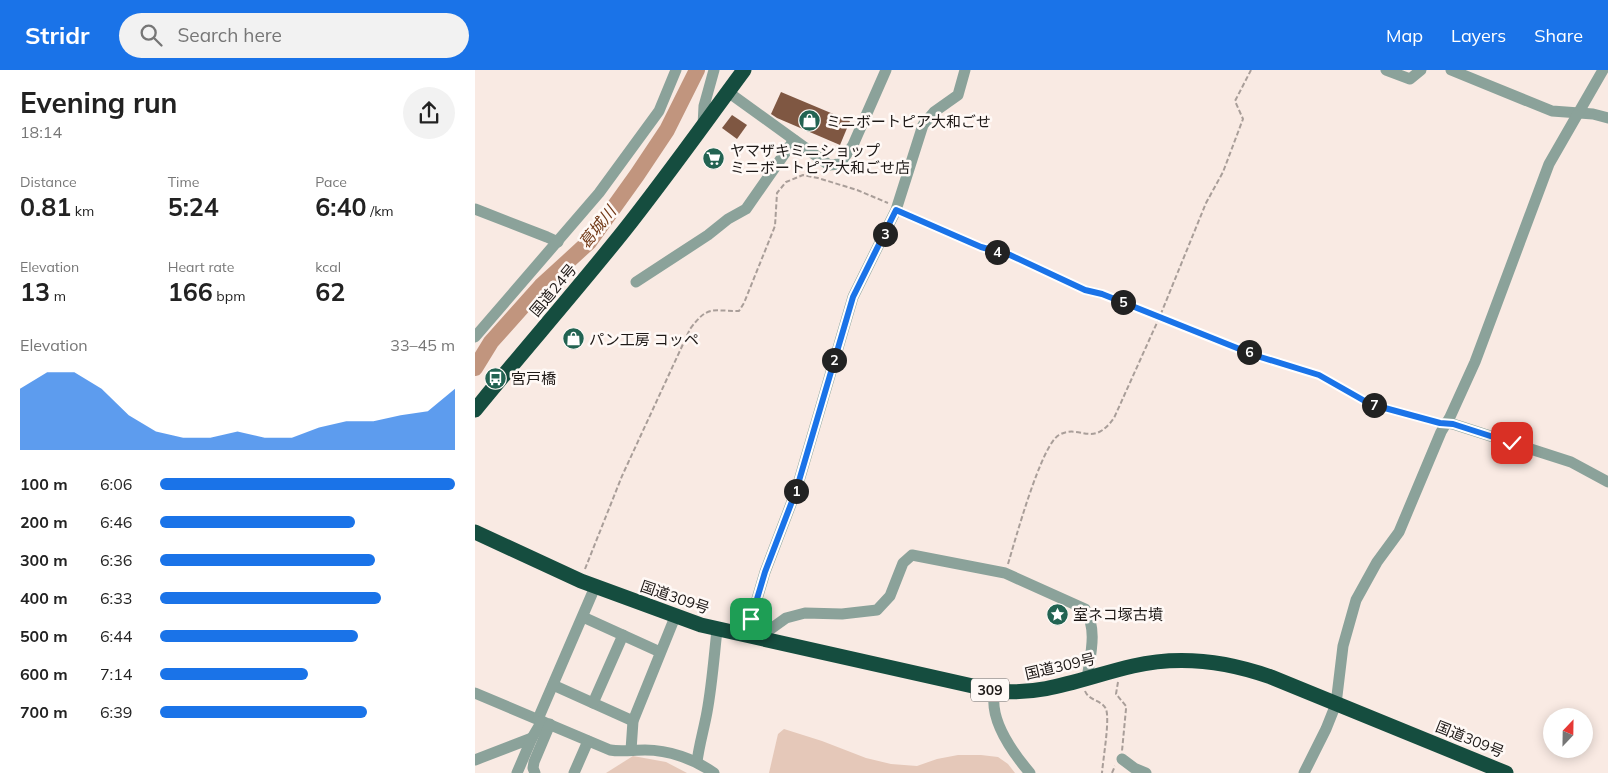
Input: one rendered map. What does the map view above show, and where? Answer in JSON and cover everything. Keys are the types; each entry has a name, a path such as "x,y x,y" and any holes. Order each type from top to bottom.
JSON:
{"highway":[{"name":"国道24号","path":"475,410 593,270 703,127 744,70"},
{"name":"国道309号","path":"477,536 595,587 717,630 995,691 1027,692 1050,689 1141,664 1179,660 1216,662 1253,670 1506,773"}],"street":[{"path":"475,337 599,193 659,111 676,70"},
{"path":"703,127 704,106 714,70"},
{"path":"729,92 829,165 840,164 853,145 886,70"},
{"path":"752,637 765,572 796,491 853,297 896,210 923,125 934,112 958,95 965,70"},
{"path":"1386,70 1410,79 1421,70"},
{"path":"1451,70 1551,111 1593,114 1608,118"},
{"path":"1304,773 1336,704 1343,646 1356,600 1377,562 1399,532 1445,423 1450,417 1475,362 1549,164 1603,70"},
{"path":"636,282 708,235 728,219 746,209 794,140"},
{"path":"475,209 547,236 558,242"},
{"path":"1445,423 1571,462 1608,482"},
{"path":"752,637 786,618 805,613 842,614 877,610 890,596 903,563 912,555 1005,573 1085,609 1091,618 1093,627 1085,680"},
{"path":"535,773 533,768 553,685 595,587"},
{"path":"631,750 633,721 675,616"},
{"path":"583,617 660,652"},
{"path":"697,762 709,696 717,630"},
{"path":"593,703 623,635"},
{"path":"553,685 633,721"},
{"path":"995,691 993,700 995,711 1006,740 1015,756 1030,773"},
{"path":"475,693 609,750 618,752 631,750 661,751 697,762 714,773"},
{"path":"517,773 532,738 543,721"},
{"path":"475,760 532,738"},
{"path":"574,773 588,741"},
{"path":"1119,762 1146,773"}],"path":[{"path":"1005,573 1033,485 1050,444 1059,435 1076,432 1099,433 1108,427 1114,418 1160,316 1206,202 1223,172 1235,143 1243,119 1235,101 1251,70"},
{"path":"581,581 622,476 690,329 699,317 711,310 739,311 775,226 777,193 786,182 803,175 818,178 886,201 896,210 981,247 1010,255 1085,290 1102,294 1160,316 1257,356 1319,375 1370,404 1445,423"},
{"path":"1112,773 1119,762 1126,709 1126,706 1116,694 1120,669"},
{"path":"1085,680 1087,696 1103,705 1106,709 1107,727 1102,773"}],"shaded area":[{"path":"784,729 866,758 891,764 917,766 937,759 958,755 981,755 998,757 1008,764 1015,773 769,773 778,734"},
{"path":"633,756 666,762 687,773 606,773"}],"building":[{"path":"781,92 850,121 840,145 771,114"},
{"path":"732,115 747,125 737,139 722,128"}],"waterway":[{"name":"葛城川","path":"475,368 491,342 541,286 589,242 667,130 697,70"}],"place":[{"name":"ミニボートピア大和ごせ","path":"810,121"},
{"name":"ヤマザキミニショップ ミニボートピア大和ごせ店","path":"714,159"},
{"name":"パン工房 コッペ","path":"573,339"},
{"name":"宮戸橋","path":"495,378"},
{"name":"室ネコ塚古墳","path":"1057,614"}],"route":[{"path":"751,619 777,537 796,491 853,297 896,210 981,247 1010,255 1085,290 1102,294 1160,316 1257,356 1319,375 1370,404 1440,423 1453,424 1512,443"}]}
